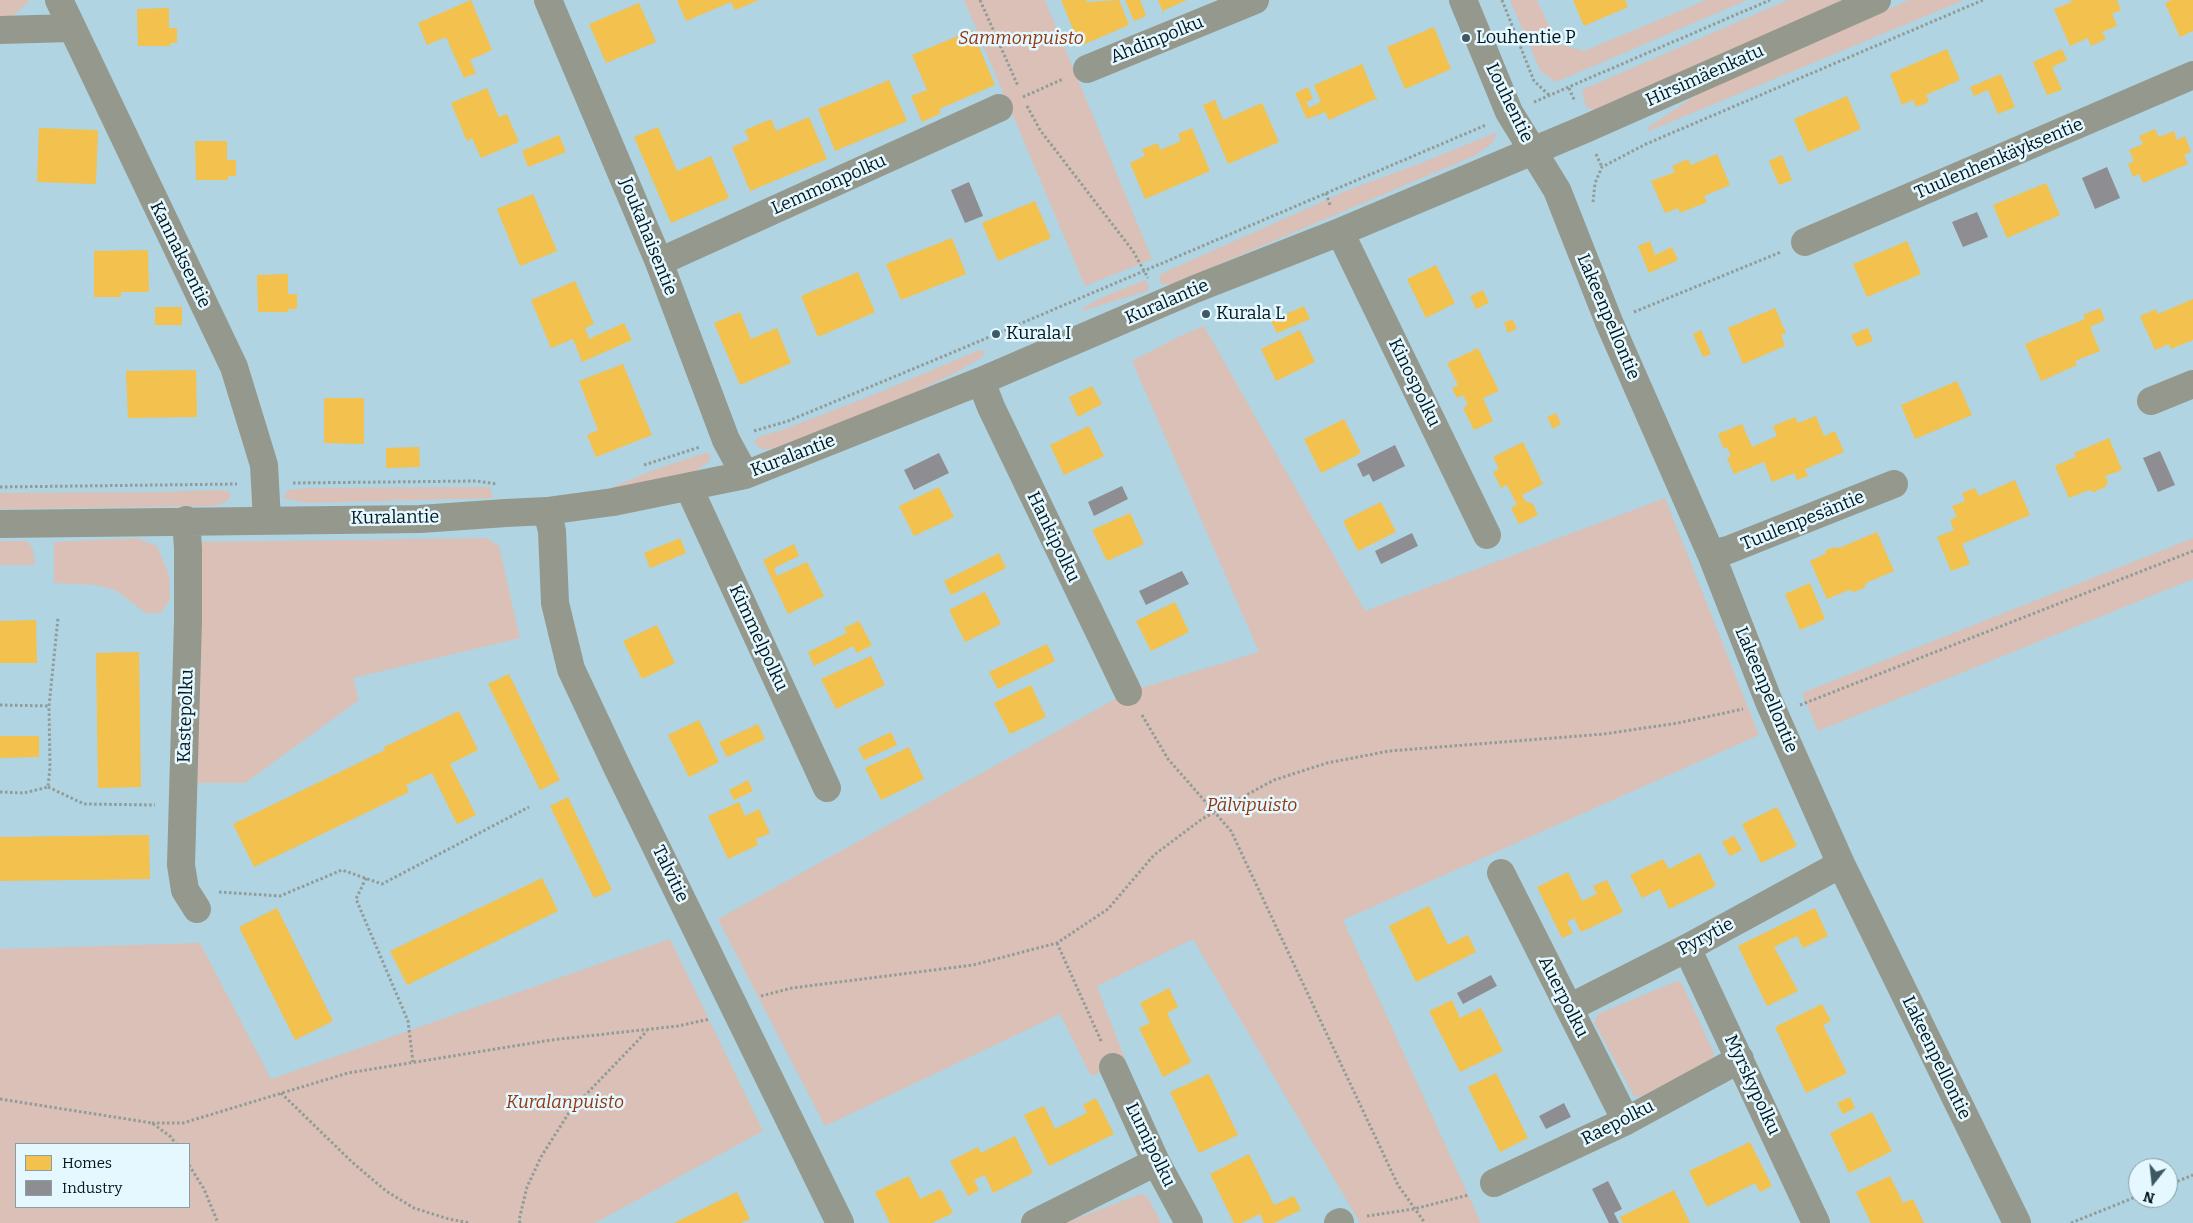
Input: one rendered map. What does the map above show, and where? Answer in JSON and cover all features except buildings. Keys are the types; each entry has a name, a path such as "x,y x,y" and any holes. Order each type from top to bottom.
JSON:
{"street":[{"name":"Kannaksentie","path":"59,0 234,368 264,465 267,520"},
{"name":"Joukahaisentie","path":"548,0 659,262 726,440 745,475"},
{"name":"Ahdinpolku","path":"1087,69 1255,0"},
{"name":"Louhentie","path":"1463,0 1509,112 1532,151"},
{"name":"Hirsimäenkatu","path":"1532,151 1877,0"},
{"path":"0,30 71,28"},
{"name":"Tuulenhenkäyksentie","path":"1804,242 2193,75"},
{"name":"Lemmonpolku","path":"659,262 1011,103"},
{"name":"Kuralantie","path":"0,524 186,520 420,519 547,511 689,488 745,475 981,381 1532,151"},
{"name":"Lakeenpellontie","path":"1532,151 1557,190 1609,322 1711,554 1782,705 1841,864 2017,1223"},
{"name":"Kinospolku","path":"1340,232 1488,535"},
{"name":"Hankipolku","path":"981,381 991,407 1128,692"},
{"path":"2151,401 2193,384"},
{"name":"Tuulenpesäntie","path":"1711,554 1728,550 1894,484"},
{"name":"Kimmelpolku","path":"689,488 827,788"},
{"name":"Talvitie","path":"547,511 552,531 555,603 571,669 616,767 840,1223"},
{"name":"Kastepolku","path":"186,520 188,621 181,865 191,900"},
{"name":"Pyrytie","path":"1569,1008 1687,948 1841,864"},
{"name":"Auerpolku","path":"1501,873 1626,1121"},
{"name":"Myrskypolku","path":"1687,948 1816,1223"},
{"name":"Raepolku","path":"1494,1183 1626,1121 1740,1059"},
{"name":"Lumipolku","path":"1113,1066 1156,1162 1189,1223"},
{"path":"1037,1223 1156,1162"}],"path":[{"path":"980,0 1011,103 1040,130 1133,250 1162,304"},
{"path":"1502,0 1534,81 1550,96"},
{"path":"640,466 788,421 1479,129 1509,112 1770,0"},
{"path":"1594,210 1595,183 1602,167 1646,144 1983,0"},
{"path":"1011,103 1087,69"},
{"path":"1629,314 1804,242"},
{"path":"0,487 476,481 505,485"},
{"path":"0,1099 152,1123 184,1123 348,1073 551,1040 647,1030 709,1019 754,998 792,988 973,966 1057,943 1108,909 1154,855 1213,812 1274,780 1327,763 1389,751 1604,734 1782,705 2193,551"},
{"path":"48,787 50,767 49,706 58,618"},
{"path":"1128,692 1168,759 1231,831 1398,1185 1425,1223"},
{"path":"0,705 49,706"},
{"path":"0,792 24,793 48,787 84,804 183,805"},
{"path":"191,900 280,896 342,870 382,884 529,807"},
{"path":"366,878 356,898 408,1021 413,1062"},
{"path":"1057,943 1113,1066"},
{"path":"520,1223 519,1220 528,1187 541,1157 570,1111 647,1030"},
{"path":"281,1093 352,1162 386,1191 414,1208 469,1223"},
{"path":"152,1123 171,1137 175,1143"},
{"path":"190,1167 204,1189 218,1223"},
{"path":"2178,1180 2193,1175"},
{"path":"1339,1223 1374,1214 1414,1209 1467,1195 1494,1183"},
{"path":"2071,1223 2128,1200"}],"green space":[{"path":"0,0 30,0 10,19 0,18"},
{"name":"Sammonpuisto","path":"964,0 1045,0 1152,259 1085,286"},
{"path":"1510,0 1537,0 1557,43 1584,51 1706,0 1747,0 1556,82 1541,72"},
{"path":"1788,0 1848,0 1597,111 1586,107 1582,90"},
{"path":"1909,0 1964,0 1649,131 1647,128 1704,90"},
{"path":"1497,132 1493,142 1476,155 1170,285 1161,284 1159,275 1167,271 1351,189"},
{"path":"1145,280 1149,285 1147,291 1082,311 1081,309 1105,296"},
{"name":"Pälvipuisto","path":"1204,326 1365,611 1665,498 1759,735 1343,920 1481,1223 1360,1223 1193,939 1097,986 1126,1062 1091,1076 1060,1014 825,1126 718,919 1128,692 1259,652 1132,361"},
{"path":"985,350 982,357 957,372 890,404 773,449 761,449 754,442 758,437 785,429 873,395 977,351"},
{"path":"705,453 711,454 709,462 692,473 650,484 608,489 659,468"},
{"path":"490,487 493,498 306,503 283,498 288,490 308,488"},
{"path":"218,490 230,492 229,500 215,506 0,509 0,493"},
{"path":"137,538 157,546 169,575 170,599 161,613 146,613 115,590 96,585 54,583 54,542"},
{"path":"487,538 499,546 520,638 353,678 359,700 245,783 196,783 194,542"},
{"path":"2193,538 2193,579 1818,731 1802,693"},
{"path":"0,541 27,541 33,549 35,565 0,565"},
{"name":"Kuralanpuisto","path":"670,939 763,1131 595,1223 0,1223 0,949 200,943 271,1079"},
{"path":"1677,981 1682,984 1714,1053 1710,1064 1641,1097 1634,1096 1594,1022 1598,1014"},
{"path":"1140,1194 1148,1197 1161,1223 1065,1223"}],"place":[{"name":"Louhentie P","path":"1466,38"},
{"name":"Kurala L","path":"1206,314"},
{"name":"Kurala I","path":"996,334"}]}
